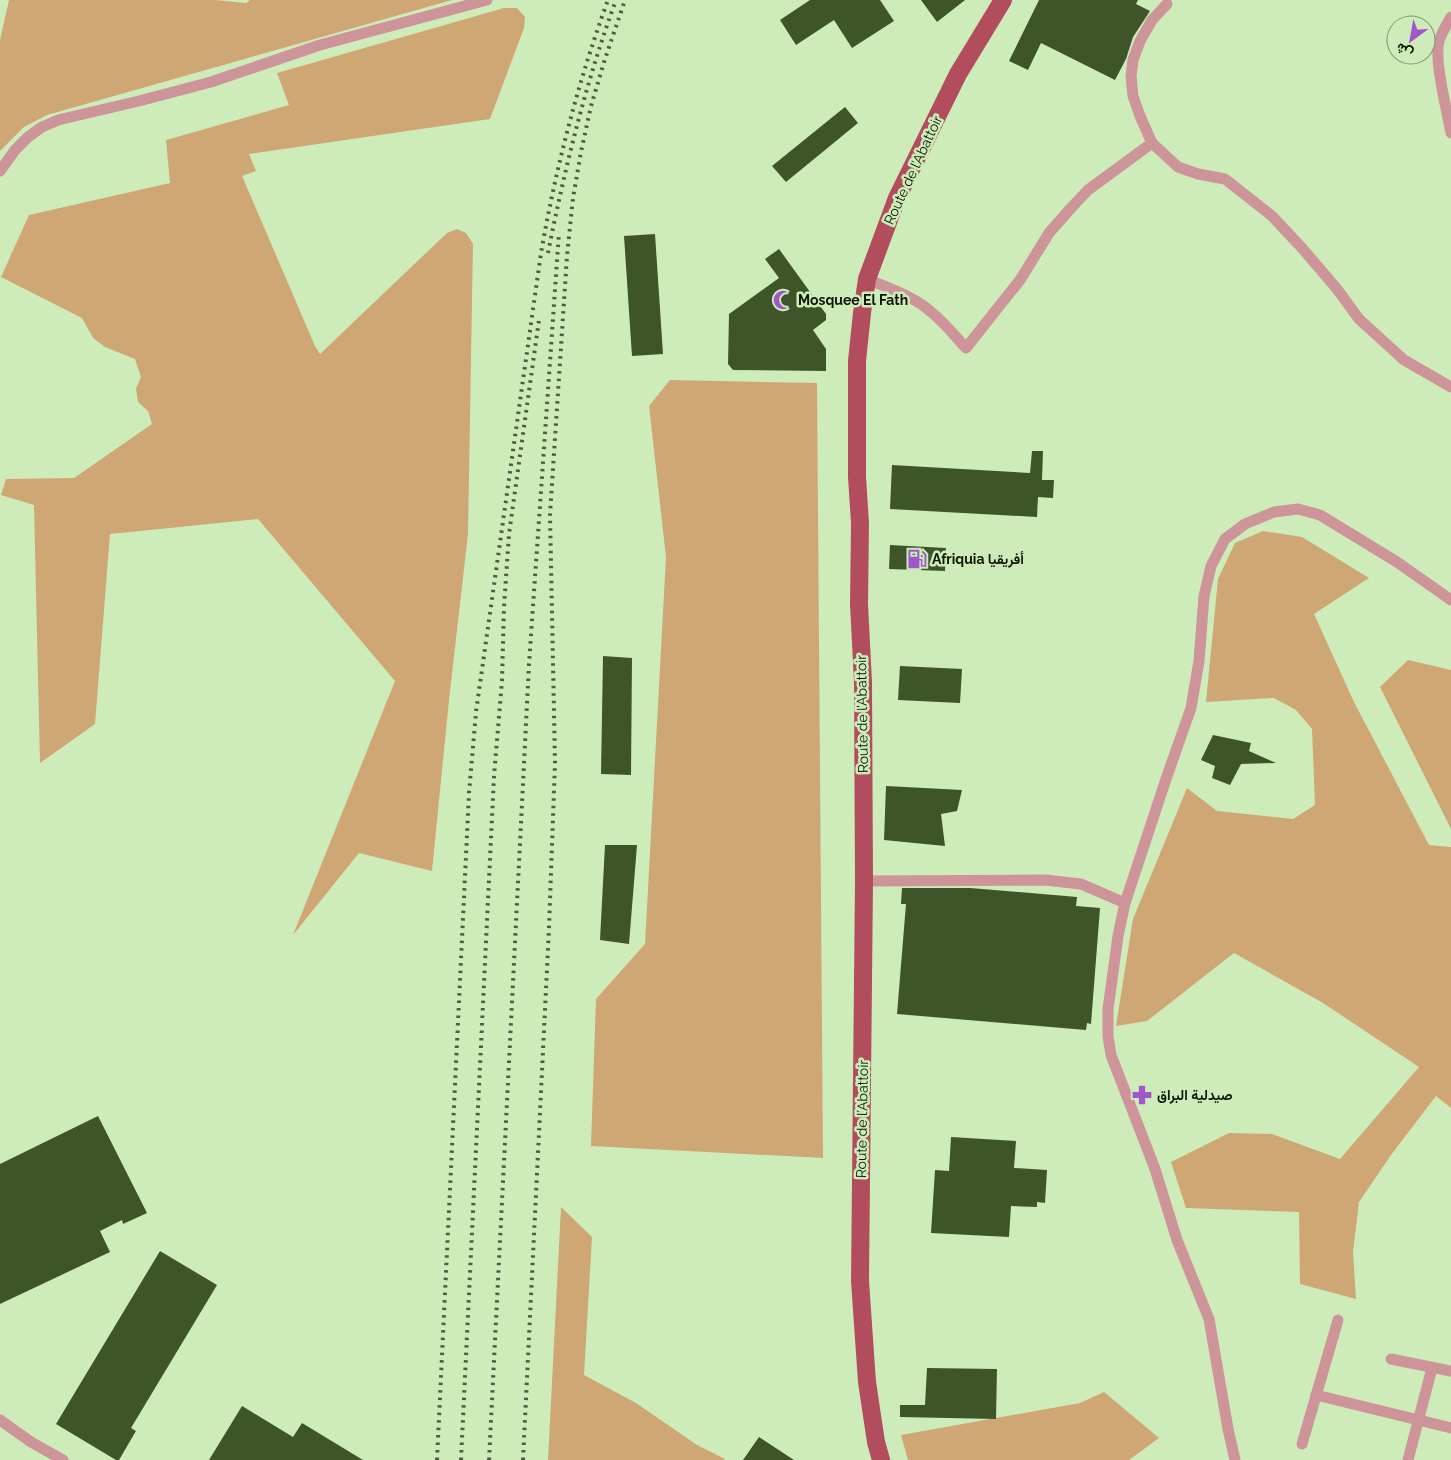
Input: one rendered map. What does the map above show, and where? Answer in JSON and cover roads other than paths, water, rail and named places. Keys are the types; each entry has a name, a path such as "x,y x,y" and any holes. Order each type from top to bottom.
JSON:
{"main road":[{"name":"Route de l’Abattoir","path":"881,1460 876,1442 867,1382 860,1281 864,881 863,682 859,604 860,523 857,477 857,361 867,279 897,198 958,74 1003,0"}],"street":[{"path":"0,171 28,136 58,120 139,102 211,82 320,45 487,0"},
{"path":"1167,4 1152,20 1140,41 1131,76 1133,96 1152,143 1178,167 1198,174 1225,179 1272,216 1302,248 1365,325 1404,360 1451,387"},
{"path":"1451,17 1439,42 1438,54 1451,133"},
{"path":"867,279 912,299 929,310 966,348 1020,280 1048,233 1088,190 1152,143"},
{"path":"1236,1460 1228,1429 1208,1319 1177,1240 1155,1169 1111,1055 1108,1036 1108,1009 1118,936 1125,903 1191,708 1199,661 1204,596 1211,566 1225,539 1245,524 1274,512 1298,509 1320,515 1397,562 1451,600"},
{"path":"864,881 1045,880 1081,884 1125,903"},
{"path":"1302,1444 1338,1320"},
{"path":"1392,1359 1451,1371"},
{"path":"1408,1460 1432,1368"},
{"path":"1316,1395 1451,1428"},
{"path":"0,1420 31,1442 63,1460"}],"railway":[{"path":"437,1460 469,793 476,712 541,253 561,157 587,62 608,0"},
{"path":"548,253 577,125 595,62 616,0"},
{"path":"523,1460 549,928 555,763 550,514 567,256 573,198 591,106 625,0"},
{"path":"489,1460 529,664 559,232"},
{"path":"461,1460 494,776 502,681 504,607 509,534 539,320"}],"place":[{"name":"Mosquee El Fath","path":"783,300"},
{"name":"Afriquia أفريقيا","path":"917,559"},
{"name":"صيدلية البراق","path":"1142,1095"}]}
